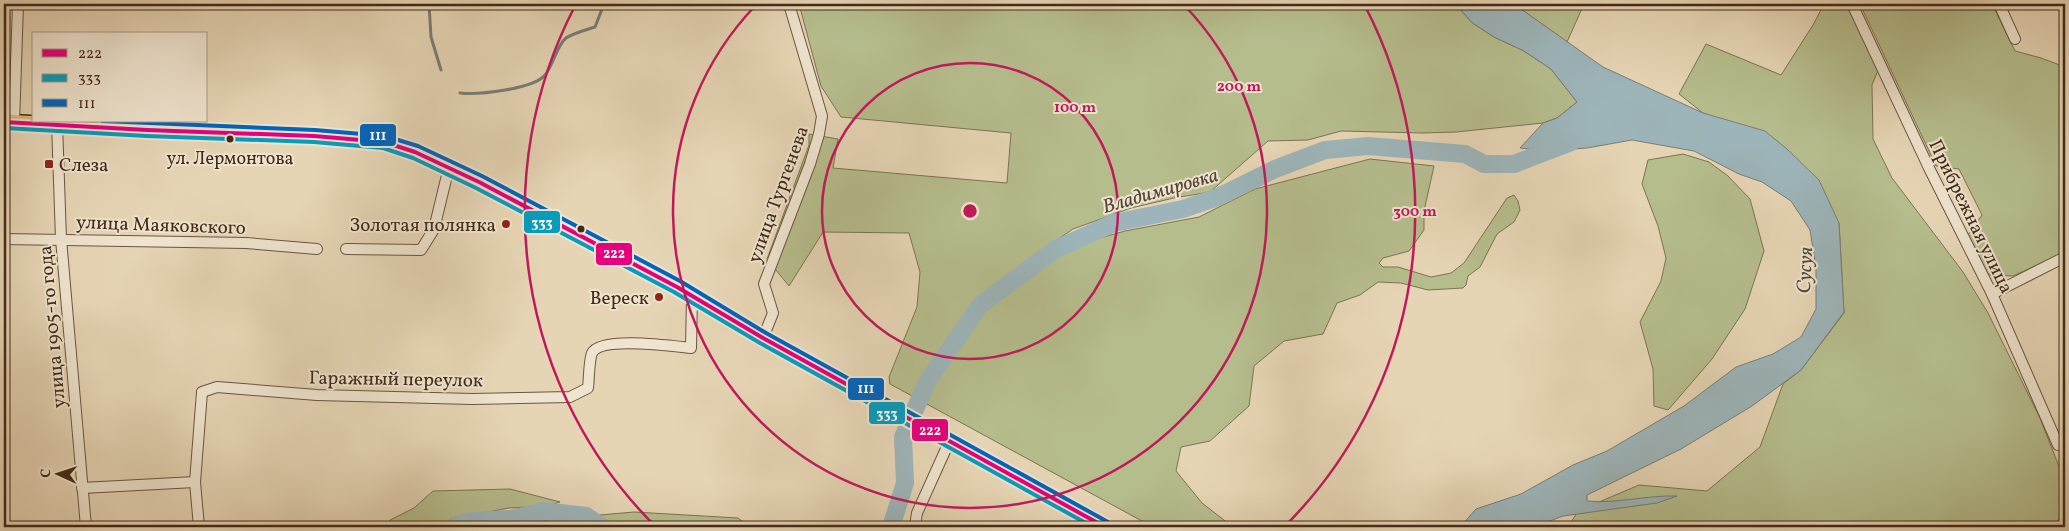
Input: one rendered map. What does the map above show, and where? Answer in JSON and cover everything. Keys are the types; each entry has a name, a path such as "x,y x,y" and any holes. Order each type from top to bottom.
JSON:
{"highway":[{"path":"9,122 364,139 384,142 415,152 449,167 692,296 764,338 1105,527"}],"street":[{"path":"9,122 18,4"},
{"name":"улица Тургенева","path":"764,338 772,313 764,284 810,164 822,116 789,4"},
{"name":"Прибрежная улица","path":"1852,4 1929,168 1992,294 2058,446"},
{"path":"1999,4 2015,39"},
{"name":"улица 1905-го года","path":"57,124 61,239 86,527"},
{"path":"346,249 421,250 434,229 449,167"},
{"name":"улица Маяковского","path":"4,239 246,244 317,249"},
{"path":"1992,294 2065,257"},
{"name":"Гаражный переулок","path":"196,482 202,392 217,387 317,395 472,399 570,397 588,388 592,354 599,346 622,343 691,348 692,296"},
{"path":"915,527 917,513 950,440"},
{"path":"82,488 196,482 199,527"}],"green space":[{"path":"799,4 1456,4 1471,22 1494,37 1524,51 1551,69 1577,102 1557,118 1543,123 1456,132 1341,131 1308,140 1268,141 1210,192 1131,208 1073,229 1032,257 1125,231 1199,217 1255,189 1370,159 1434,166 1424,211 1424,230 1409,251 1383,258 1379,263 1383,267 1398,267 1431,277 1451,273 1464,263 1507,198 1514,195 1518,201 1520,210 1514,222 1497,234 1480,267 1468,276 1466,285 1463,288 1428,290 1401,283 1378,282 1360,295 1337,303 1323,334 1284,341 1254,366 1249,406 1210,441 1181,447 1176,471 1202,503 1233,527 1153,527 890,384 889,377 917,307 920,272 909,233 823,232 789,286 767,259 809,145 809,134 838,139 833,168 1007,183 1011,133 841,117 821,86"},
{"path":"1514,4 1584,4 1567,42"},
{"path":"1824,4 1846,4 1879,68 1872,85 1873,139 1892,178 1963,272 1988,313 2040,418 2065,482 2065,506 2055,527 1568,527 1578,511 1639,485 1707,491 1760,447 1783,384 1801,370 1844,313 1839,223 1723,120 1703,113 1679,94 1706,44 1781,75"},
{"path":"1860,4 1992,4 2015,51 2065,67 2065,252 2013,276 1987,275 1968,235 1982,215 1959,169 1936,166"},
{"path":"1683,154 1709,162 1728,176 1750,199 1764,251 1745,309 1712,359 1668,410 1654,406 1653,369 1640,322 1661,281 1666,258 1658,226 1642,184 1648,160"},
{"path":"510,489 560,502 547,506 509,508 451,519 447,527 388,527 390,520 414,508 433,491"},
{"path":"634,512 738,518 750,527 514,527 554,519"}],"water":[{"path":"1456,4 1514,4 1603,67 1703,113 1765,131 1819,180 1839,223 1844,312 1801,370 1752,406 1681,449 1587,495 1587,501 1598,502 1677,496 1657,503 1563,516 1534,527 1460,527 1476,509 1521,494 1573,465 1607,451 1684,406 1736,367 1773,354 1801,337 1816,309 1816,268 1810,230 1791,201 1762,182 1739,174 1694,151 1632,140 1587,148 1546,151 1520,148 1543,123 1557,118 1577,102 1551,69 1524,51 1494,37 1471,22"}],"waterway":[{"path":"429,4 431,37 441,70"},
{"path":"460,93 505,90 539,80 548,71 560,45 566,38 595,27 604,4"},
{"name":"Владимировка","path":"891,527 905,483 903,437 927,382 980,305 1056,249 1114,223 1183,209 1218,197 1275,169 1325,150 1368,146 1465,154 1484,164 1514,164 1571,142"},
{"name":"Владимировка","path":"458,527 458,525 472,521 511,519 544,511 586,516 602,527"}],"transit line":[{"name":"222","path":"4,122 147,130 314,136 384,142 415,152 479,182 677,287 763,338 1105,527"},
{"name":"111","path":"126,122 315,130 385,136 418,146 482,176 680,281 766,333 1108,522"},
{"name":"333","path":"4,128 147,136 314,142 383,148 413,158 476,188 674,292 760,343 1093,527"}],"place":[{"name":"ул. Лермонтова","path":"230,139"},
{"name":"Слеза","path":"49,164"},
{"name":"Золотая полянка","path":"506,224"},
{"name":"Вереск","path":"659,297"}],"water label":[{"name":"Сусуя","path":"1804,270"}]}
